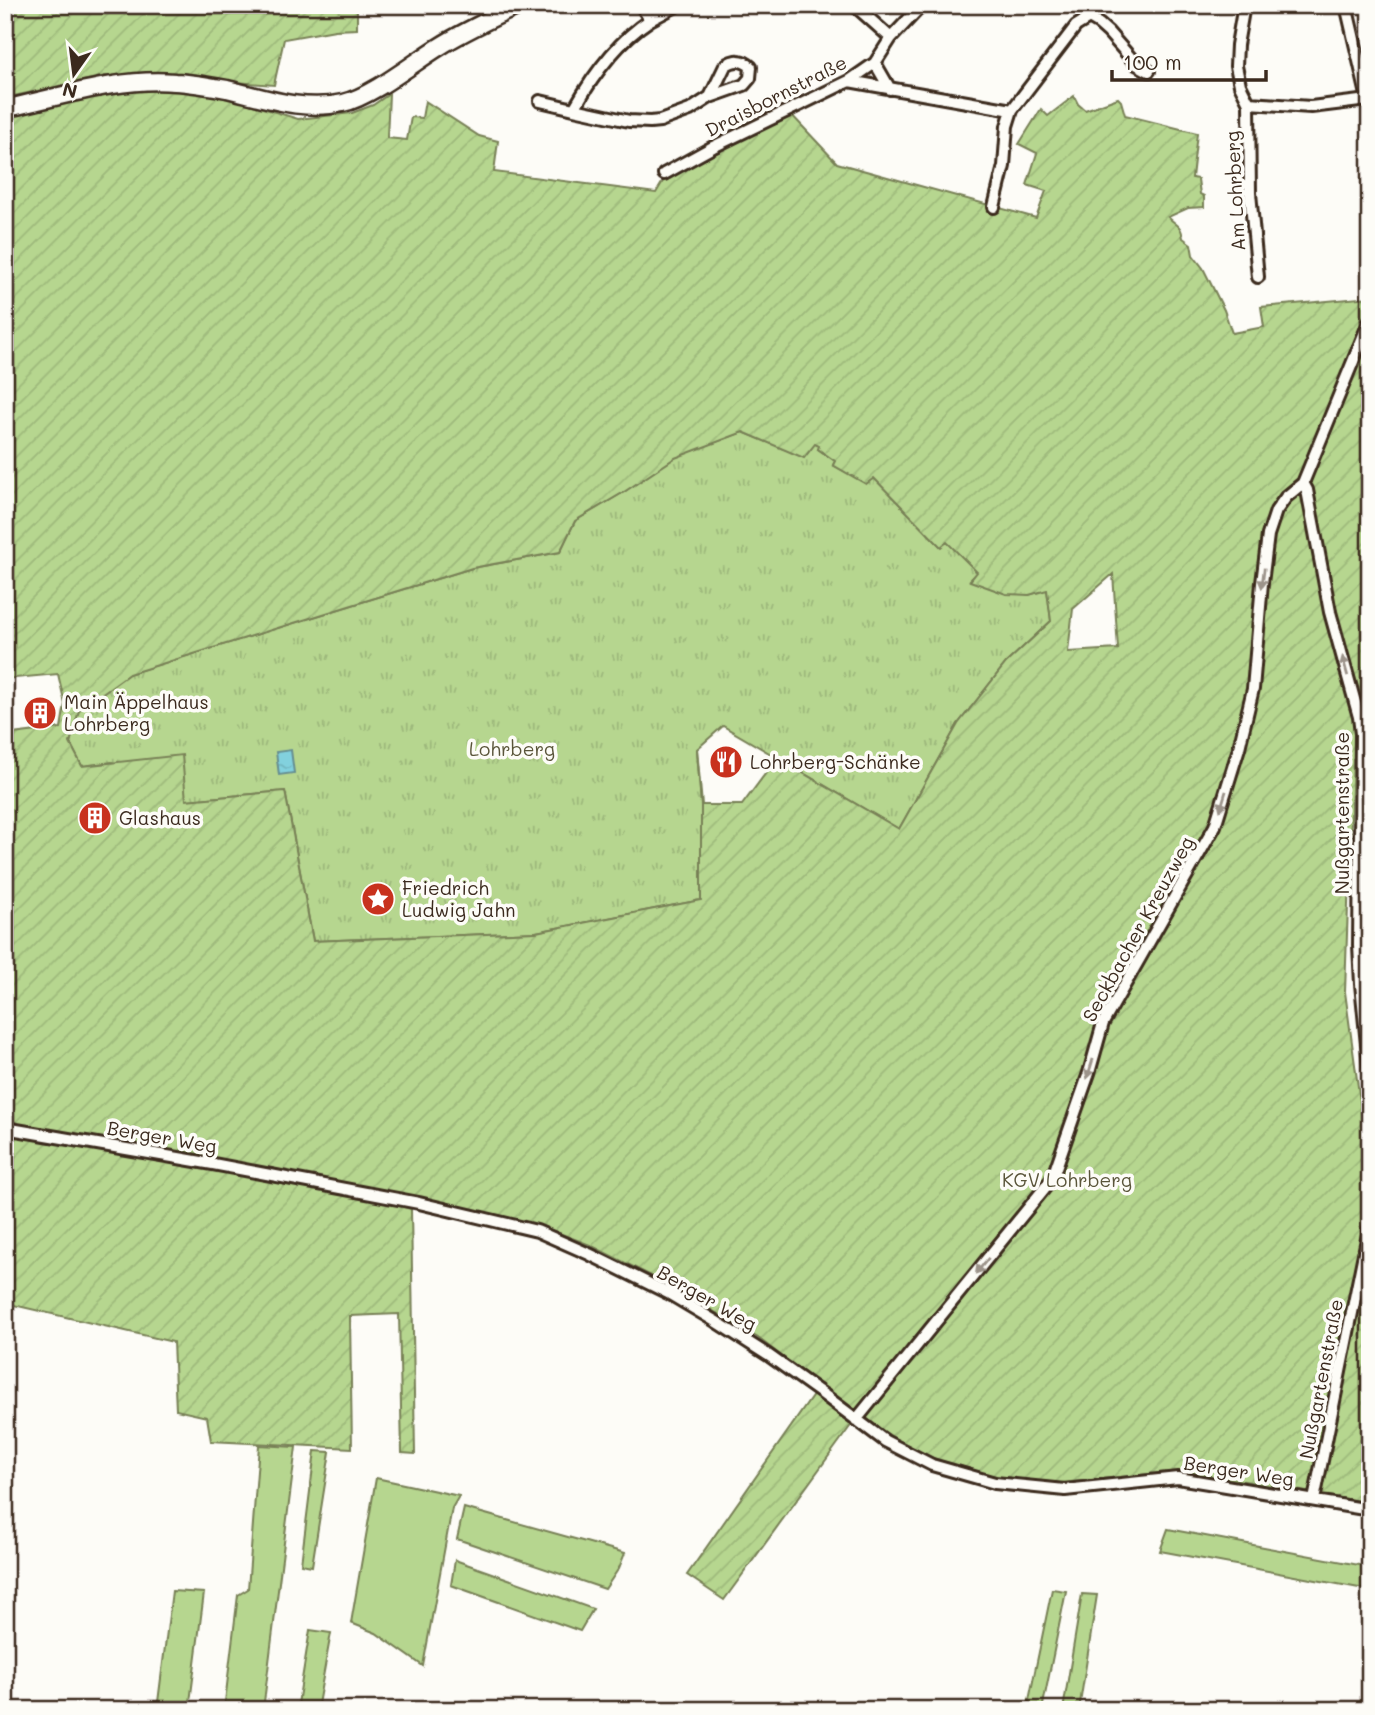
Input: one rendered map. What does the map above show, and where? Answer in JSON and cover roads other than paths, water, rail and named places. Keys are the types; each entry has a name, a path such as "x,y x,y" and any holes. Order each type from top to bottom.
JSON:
{"main road":[{"path":"5,110 110,86 171,81 227,89 300,106 323,107 347,103 371,91 442,45 520,5"}],"street":[{"path":"641,5 650,20"},
{"path":"574,108 584,91 628,36 678,5"},
{"path":"854,5 891,38"},
{"name":"Draisbornstraße","path":"664,174 849,80 875,63 891,38 922,5"},
{"path":"1083,5 1089,18 1108,32 1136,64 1149,71"},
{"name":"Am Lohrberg","path":"1244,5 1236,66 1240,85 1249,103 1250,193 1258,277"},
{"path":"1346,5 1369,104"},
{"path":"994,207 1004,166 1007,126 1012,110 1076,26 1089,18"},
{"path":"875,63 890,89"},
{"path":"849,80 1012,110"},
{"path":"540,101 629,121 650,122 680,114 710,97"},
{"name":"Am Lohrberg","path":"1249,103 1311,107 1369,104"},
{"path":"1303,483 1370,320"},
{"name":"Seckbacher Kreuzweg","path":"856,1420 1052,1179 1089,1073 1103,1023 1215,826 1239,748 1252,689 1268,535 1276,511 1286,497 1303,483"},
{"name":"Nußgartenstraße","path":"1303,483 1307,490 1331,612 1362,734 1359,945 1370,1075"},
{"name":"Berger Weg","path":"5,1128 419,1203 537,1231 668,1293 715,1321 768,1355 885,1441 932,1465 996,1483 1065,1490 1178,1478 1370,1510"},
{"name":"Nußgartenstraße","path":"1314,1500 1370,1224"}],"water":[{"path":"291,750 294,773 279,775 276,752"}],"place":[{"name":"Main Äppelhaus Lohrberg","path":"40,713"},
{"name":"Lohrberg-Schänke","path":"726,762"},
{"name":"Glashaus","path":"95,818"},
{"name":"Friedrich Ludwig Jahn","path":"378,899"}],"park label":[{"name":"Lohrberg","path":"512,749"},
{"name":"KGV Lohrberg","path":"1067,1180"}]}
